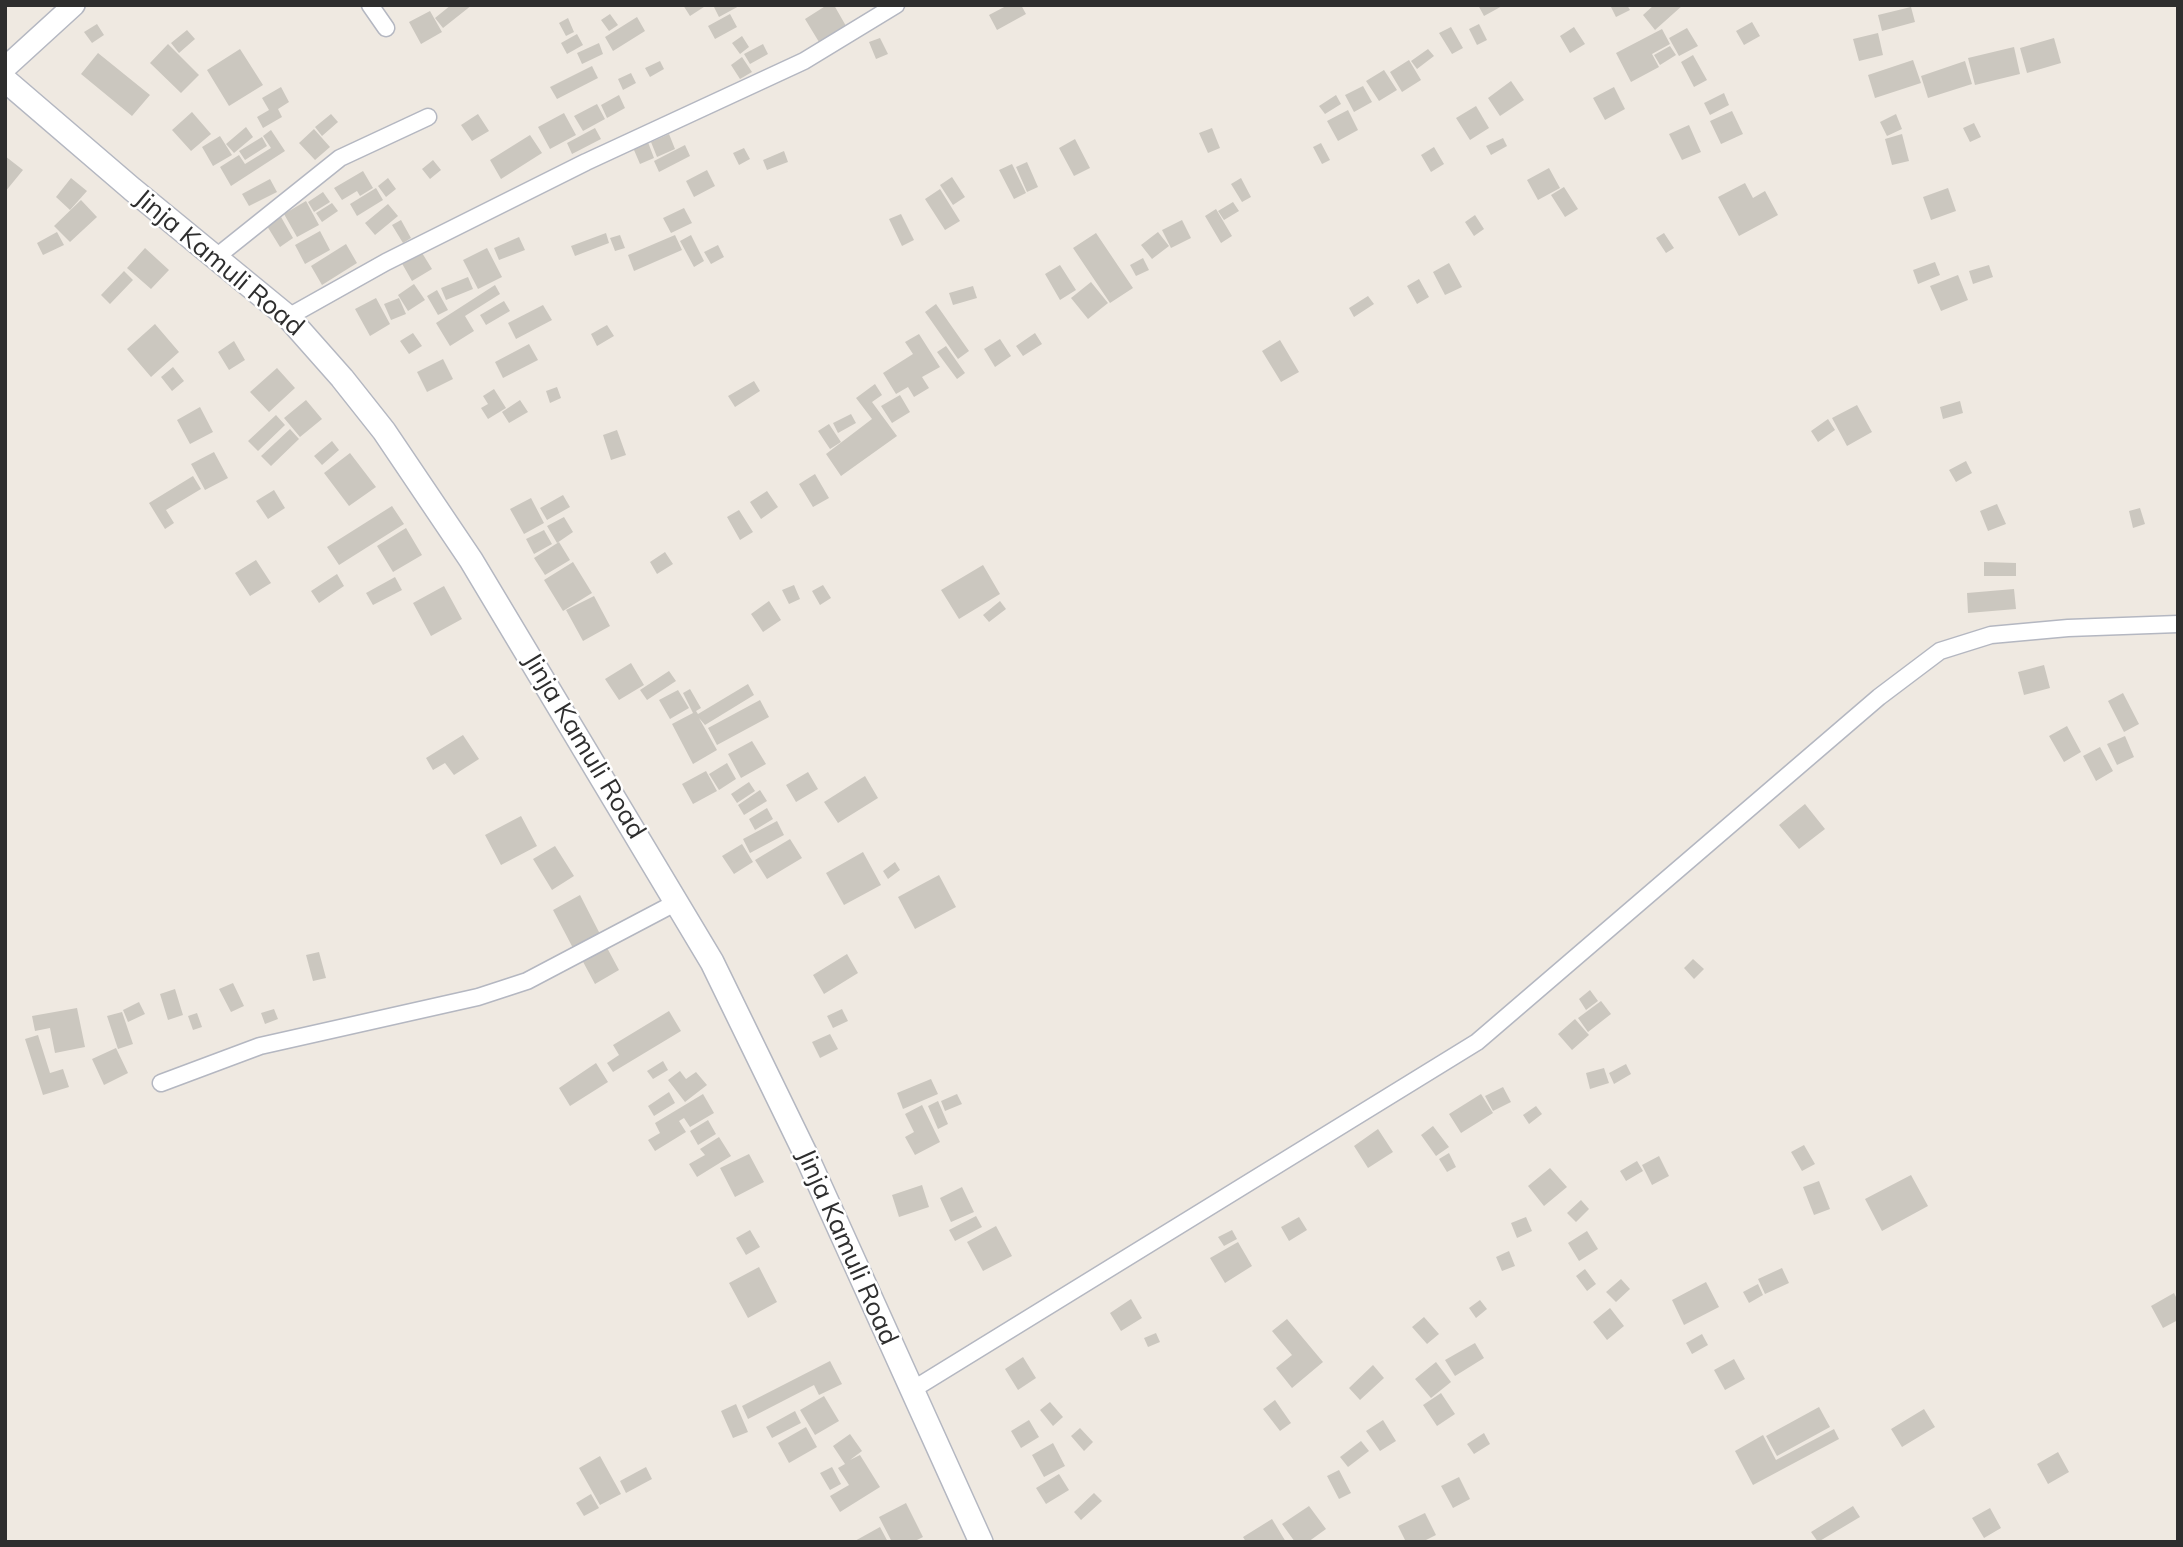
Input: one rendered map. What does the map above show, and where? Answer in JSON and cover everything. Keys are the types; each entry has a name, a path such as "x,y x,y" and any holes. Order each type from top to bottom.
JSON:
{"main road":[{"name":"Jinja Kamuli Road","path":"5,80 288,317 384,431 471,560 712,962 794,1131 981,1542"}],"street":[{"path":"5,68 74,5"},
{"path":"370,5 387,28"},
{"path":"288,317 386,262 586,162 804,61 896,5"},
{"path":"215,258 340,158 428,117"},
{"path":"912,1390 1477,1042 1879,697 1940,651 1991,635 2068,628 2178,624"},
{"path":"162,1083 260,1046 478,997 527,981 677,902"}],"building":[{"path":"451,5 472,5 443,28 435,18"},
{"path":"683,5 707,5 690,16"},
{"path":"741,5 719,17 714,7"},
{"path":"827,5 834,5 846,26 819,42 805,19"},
{"path":"1008,5 1021,5 1026,14 997,30 989,15"},
{"path":"1478,5 1504,5 1484,16"},
{"path":"1610,5 1627,5 1630,10 1616,17"},
{"path":"1654,5 1683,5 1655,30 1643,15"},
{"path":"1911,7 1915,22 1882,31 1878,15"},
{"path":"430,11 442,32 421,44 409,22"},
{"path":"610,14 618,25 609,31 601,20"},
{"path":"730,14 737,27 715,39 708,26"},
{"path":"637,17 645,31 613,51 605,37"},
{"path":"568,18 574,32 566,36 559,23"},
{"path":"1752,22 1760,36 1744,45 1736,31"},
{"path":"97,24 104,35 92,43 84,32"},
{"path":"1479,24 1487,40 1477,45 1469,29"},
{"path":"1451,27 1463,48 1452,54 1439,33"},
{"path":"1574,27 1585,44 1570,53 1560,36"},
{"path":"1687,28 1698,46 1679,56 1669,38"},
{"path":"1662,29 1670,44 1652,54 1659,67 1631,82 1616,53"},
{"path":"187,30 195,39 179,53 171,43"},
{"path":"1878,33 1883,55 1859,61 1853,39"},
{"path":"577,34 583,45 567,54 561,43"},
{"path":"742,36 749,47 740,54 732,43"},
{"path":"880,38 888,54 876,59 869,42"},
{"path":"2054,38 2061,63 2027,73 2020,48"},
{"path":"599,43 603,54 582,64 577,53"},
{"path":"168,44 199,75 181,93 150,63"},
{"path":"763,44 768,54 750,64 744,54"},
{"path":"1670,46 1676,55 1660,65 1654,55"},
{"path":"2014,47 2020,74 1975,85 1968,58"},
{"path":"240,49 263,85 229,106 207,70"},
{"path":"1428,49 1434,56 1417,69 1411,61"},
{"path":"98,53 150,95 132,116 81,74"},
{"path":"1693,55 1707,80 1694,87 1681,62"},
{"path":"742,57 752,72 740,79 731,65"},
{"path":"1409,60 1421,80 1402,92 1390,72"},
{"path":"1913,60 1921,83 1875,98 1868,75"},
{"path":"660,61 664,69 650,77 645,68"},
{"path":"1965,61 1972,84 1928,98 1921,76"},
{"path":"592,66 598,78 557,99 550,87"},
{"path":"1384,70 1397,90 1379,101 1366,81"},
{"path":"631,73 636,83 623,90 618,79"},
{"path":"1511,81 1524,100 1500,116 1488,98"},
{"path":"1363,86 1372,102 1354,112 1345,95"},
{"path":"281,87 289,102 278,109 282,117 263,128 257,117 269,110 262,98"},
{"path":"1614,87 1625,109 1605,120 1593,98"},
{"path":"1724,93 1729,105 1710,115 1704,103"},
{"path":"619,95 625,108 607,118 601,105"},
{"path":"1336,95 1341,104 1325,114 1319,106"},
{"path":"597,104 605,119 583,131 574,116"},
{"path":"1476,106 1489,128 1470,140 1456,118"},
{"path":"1348,110 1358,130 1338,141 1327,121"},
{"path":"1732,111 1743,134 1721,144 1710,121"},
{"path":"192,112 211,134 191,151 172,130"},
{"path":"564,113 576,135 550,149 538,127"},
{"path":"331,114 338,122 322,136 315,127"},
{"path":"478,114 489,131 472,141 461,125"},
{"path":"1896,114 1902,129 1887,136 1880,122"},
{"path":"1974,123 1981,137 1970,142 1963,128"},
{"path":"1689,125 1701,152 1682,160 1669,134"},
{"path":"246,127 253,137 234,153 226,144"},
{"path":"595,128 601,139 572,154 567,143"},
{"path":"1212,128 1220,148 1208,153 1199,133"},
{"path":"314,129 330,147 315,160 299,143"},
{"path":"271,130 285,151 231,186 220,167 239,155 245,164 271,148 263,136"},
{"path":"669,134 675,149 657,157 651,142"},
{"path":"1902,134 1909,161 1892,165 1885,139"},
{"path":"530,135 542,153 501,179 490,160"},
{"path":"220,136 232,155 213,166 202,147"},
{"path":"262,137 267,146 245,160 239,151"},
{"path":"646,137 654,158 640,164 631,143"},
{"path":"1503,138 1507,146 1491,155 1486,146"},
{"path":"1075,139 1090,168 1074,176 1059,148"},
{"path":"1321,143 1330,160 1322,164 1313,147"},
{"path":"685,145 690,156 659,172 654,161"},
{"path":"1434,147 1444,164 1431,172 1421,155"},
{"path":"744,148 750,159 739,165 733,153"},
{"path":"784,151 788,162 767,170 763,160"},
{"path":"5,156 23,170 5,192"},
{"path":"433,160 441,170 430,179 422,169"},
{"path":"1027,162 1038,187 1027,192 1016,167"},
{"path":"1012,164 1026,193 1014,199 999,170"},
{"path":"1549,168 1560,188 1538,200 1527,180"},
{"path":"707,170 715,186 694,197 686,181"},
{"path":"363,171 373,188 360,196 357,191 342,200 334,188"},
{"path":"952,177 965,197 953,205 940,185"},
{"path":"71,178 87,191 70,210 56,197"},
{"path":"388,178 396,189 386,197 378,186"},
{"path":"1241,178 1251,197 1242,202 1231,184"},
{"path":"270,179 277,192 249,206 242,194"},
{"path":"1745,183 1753,198 1765,191 1778,215 1739,236 1718,197"},
{"path":"1564,187 1578,209 1565,217 1551,195"},
{"path":"376,188 383,200 357,216 350,204"},
{"path":"1948,188 1956,211 1931,220 1923,197"},
{"path":"940,189 960,221 945,230 925,199"},
{"path":"323,192 330,202 314,212 308,202"},
{"path":"81,200 97,217 70,242 54,226"},
{"path":"306,201 319,225 297,237 284,214"},
{"path":"1233,202 1239,211 1224,220 1218,211"},
{"path":"332,203 338,211 322,222 316,213"},
{"path":"388,204 398,216 375,235 365,223"},
{"path":"684,208 692,223 671,233 663,218"},
{"path":"1216,209 1232,236 1221,243 1205,216"},
{"path":"901,214 914,240 902,246 889,219"},
{"path":"1475,215 1484,229 1474,236 1465,222"},
{"path":"281,217 293,238 280,247 267,226"},
{"path":"401,220 411,238 403,243 392,225"},
{"path":"1182,220 1191,238 1171,248 1162,230"},
{"path":"320,231 330,250 305,264 295,245"},
{"path":"57,232 64,245 43,255 37,243"},
{"path":"1158,232 1169,246 1152,259 1141,245"},
{"path":"606,233 609,243 575,256 571,246"},
{"path":"1096,233 1133,288 1110,303 1073,248"},
{"path":"1664,233 1674,248 1666,253 1656,238"},
{"path":"620,235 625,248 615,251 610,238"},
{"path":"675,235 682,250 634,271 628,255"},
{"path":"691,235 704,261 694,267 680,241"},
{"path":"519,237 525,250 499,260 494,248"},
{"path":"346,244 357,263 322,285 311,266"},
{"path":"718,245 724,257 711,264 704,252"},
{"path":"145,248 169,270 151,289 127,268"},
{"path":"419,248 432,269 412,281 400,260"},
{"path":"487,248 502,277 478,289 463,260"},
{"path":"1143,258 1149,270 1136,276 1130,265"},
{"path":"1935,262 1940,275 1918,284 1913,270"},
{"path":"1449,263 1462,287 1445,295 1433,272"},
{"path":"1060,265 1076,290 1060,300 1045,274"},
{"path":"1989,265 1993,277 1973,284 1969,271"},
{"path":"124,271 133,280 110,304 101,295"},
{"path":"1958,275 1968,300 1941,311 1930,286"},
{"path":"468,277 473,289 446,300 441,288"},
{"path":"1419,279 1429,297 1417,304 1407,286"},
{"path":"1091,282 1108,303 1088,319 1071,298"},
{"path":"414,284 425,300 408,311 398,295"},
{"path":"495,285 500,294 465,316 474,331 450,346 436,323"},
{"path":"973,286 977,298 953,305 949,293"},
{"path":"437,290 448,310 438,315 427,296"},
{"path":"1368,296 1374,304 1354,317 1349,308"},
{"path":"376,298 390,324 370,336 355,309"},
{"path":"399,298 406,314 391,320 384,304"},
{"path":"504,301 510,311 486,325 480,315"},
{"path":"936,304 969,351 958,359 925,312"},
{"path":"543,305 552,320 516,339 508,323"},
{"path":"155,324 179,352 151,377 127,349"},
{"path":"607,325 614,336 597,346 591,334"},
{"path":"413,333 422,346 409,354 400,341"},
{"path":"1035,333 1042,344 1023,356 1016,346"},
{"path":"919,334 940,367 922,377 929,388 914,397 908,387 896,394 883,373 913,354 905,342"},
{"path":"1000,339 1011,356 995,367 984,349"},
{"path":"1280,340 1299,372 1281,382 1262,351"},
{"path":"234,341 245,360 229,370 218,352"},
{"path":"529,344 538,360 503,378 495,362"},
{"path":"946,346 965,373 957,379 937,352"},
{"path":"443,359 453,379 427,392 417,372"},
{"path":"173,367 184,381 172,391 161,377"},
{"path":"277,368 295,388 269,412 250,392"},
{"path":"754,381 760,391 735,407 728,396"},
{"path":"875,384 882,395 872,402 897,436 841,476 826,454 872,419 856,398"},
{"path":"557,387 561,398 550,403 546,391"},
{"path":"494,389 506,408 488,419 481,408 488,404 483,396"},
{"path":"900,395 910,412 892,423 881,406"},
{"path":"306,400 322,419 300,437 284,418"},
{"path":"520,400 528,412 509,423 502,412"},
{"path":"1960,401 1963,413 1943,419 1940,407"},
{"path":"1857,405 1872,432 1847,446 1832,418"},
{"path":"200,407 213,432 190,444 177,420"},
{"path":"851,414 856,423 838,433 833,423"},
{"path":"276,415 285,425 258,451 248,441"},
{"path":"1828,419 1835,430 1818,442 1811,431"},
{"path":"829,424 841,442 830,449 818,431"},
{"path":"290,429 299,439 271,466 261,456"},
{"path":"617,430 626,455 611,460 603,435"},
{"path":"332,441 339,450 322,465 314,456"},
{"path":"214,452 228,478 205,490 191,464"},
{"path":"350,453 376,487 349,506 324,473"},
{"path":"1966,461 1972,473 1956,482 1949,470"},
{"path":"815,474 829,498 813,507 799,484"},
{"path":"193,476 201,489 166,510 174,523 165,529 149,503"},
{"path":"274,490 285,508 268,519 256,501"},
{"path":"767,491 778,507 761,519 750,502"},
{"path":"563,495 570,507 547,520 540,508"},
{"path":"531,498 544,523 524,534 510,509"},
{"path":"1997,504 2006,524 1988,531 1980,511"},
{"path":"392,506 404,524 339,565 327,547"},
{"path":"2140,508 2145,524 2133,528 2129,511"},
{"path":"739,510 753,532 740,540 727,517"},
{"path":"564,517 573,532 557,543 547,526"},
{"path":"406,528 422,555 393,572 377,546"},
{"path":"544,530 552,544 534,554 526,539"},
{"path":"559,542 570,560 545,575 534,558"},
{"path":"665,552 673,564 657,574 650,562"},
{"path":"256,560 271,583 250,596 235,573"},
{"path":"573,562 592,593 563,611 544,580"},
{"path":"1984,562 2016,563 2016,576 1984,576"},
{"path":"983,565 1000,594 959,619 941,590"},
{"path":"337,574 344,586 319,603 311,591"},
{"path":"395,577 402,590 373,605 366,593"},
{"path":"794,585 800,599 789,604 782,590"},
{"path":"823,585 831,598 820,605 812,591"},
{"path":"444,586 462,619 431,636 413,603"},
{"path":"2014,589 2016,609 1968,613 1967,593"},
{"path":"594,596 610,626 583,641 566,610"},
{"path":"769,601 781,620 763,632 751,614"},
{"path":"1000,601 1006,609 989,622 983,615"},
{"path":"631,663 644,685 619,700 605,679"},
{"path":"2044,665 2050,688 2024,695 2018,672"},
{"path":"669,671 676,681 647,700 640,690"},
{"path":"748,684 754,695 705,725 699,718 717,750 693,764 672,724 693,713 683,693 690,689 701,708 696,711 698,714"},
{"path":"678,690 689,708 670,719 659,700"},
{"path":"2123,693 2139,724 2124,732 2108,701"},
{"path":"760,700 769,717 717,745 708,728"},
{"path":"2067,726 2081,752 2064,762 2049,736"},
{"path":"463,735 479,759 454,775 445,763 433,770 426,758"},
{"path":"2125,736 2134,757 2117,765 2107,744"},
{"path":"752,741 766,764 741,778 728,754"},
{"path":"2100,747 2113,771 2096,781 2083,756"},
{"path":"727,763 736,779 719,790 709,774"},
{"path":"706,771 717,791 693,804 682,784"},
{"path":"808,772 818,789 796,802 786,785"},
{"path":"865,776 878,798 838,823 824,802"},
{"path":"749,782 755,791 737,803 731,794"},
{"path":"760,790 767,801 744,815 738,805"},
{"path":"1805,804 1825,829 1799,849 1779,825"},
{"path":"767,808 773,819 755,830 749,819"},
{"path":"521,816 537,846 501,865 485,835"},
{"path":"777,821 784,835 750,853 743,839"},
{"path":"790,839 802,858 767,879 755,860"},
{"path":"742,844 753,862 734,874 722,856"},
{"path":"555,846 574,876 552,890 533,859"},
{"path":"863,852 881,885 844,905 826,873"},
{"path":"895,862 900,870 888,879 883,871"},
{"path":"939,875 956,907 915,929 898,897"},
{"path":"580,895 601,936 574,950 553,910"},
{"path":"605,944 619,970 595,984 581,958"},
{"path":"319,952 326,978 313,981 306,955"},
{"path":"847,954 858,973 824,994 813,975"},
{"path":"1693,959 1704,969 1694,979 1684,968"},
{"path":"233,983 244,1006 231,1012 219,989"},
{"path":"175,989 183,1015 168,1020 160,994"},
{"path":"1590,990 1598,1001 1586,1010 1579,999"},
{"path":"1601,1001 1611,1014 1588,1032 1578,1018"},
{"path":"139,1002 145,1014 128,1022 123,1010"},
{"path":"77,1008 85,1047 55,1053 50,1028 35,1031 32,1016"},
{"path":"274,1009 278,1019 265,1024 261,1013"},
{"path":"842,1009 848,1021 833,1028 827,1016"},
{"path":"669,1011 681,1031 613,1072 607,1063 619,1055 613,1045"},
{"path":"122,1012 133,1044 118,1049 107,1016"},
{"path":"197,1013 202,1027 193,1030 188,1016"},
{"path":"1575,1019 1589,1035 1572,1050 1558,1034"},
{"path":"830,1034 838,1049 820,1058 812,1042"},
{"path":"38,1035 50,1073 63,1069 69,1087 43,1095 25,1039"},
{"path":"116,1048 128,1073 104,1085 92,1059"},
{"path":"663,1061 668,1070 653,1079 647,1071"},
{"path":"596,1063 608,1082 570,1106 559,1088"},
{"path":"1626,1064 1631,1074 1614,1084 1609,1073"},
{"path":"1604,1068 1609,1083 1590,1089 1586,1073"},
{"path":"680,1071 686,1079 696,1072 707,1085 685,1102 668,1080"},
{"path":"931,1079 938,1094 903,1109 897,1093"},
{"path":"1503,1087 1511,1102 1493,1111 1485,1096"},
{"path":"669,1092 675,1103 654,1116 648,1106"},
{"path":"703,1094 714,1113 690,1127 684,1118 679,1121 686,1132 655,1151 648,1140 660,1133 655,1123"},
{"path":"957,1094 962,1104 945,1111 941,1101"},
{"path":"1481,1094 1493,1113 1461,1133 1449,1114"},
{"path":"938,1101 948,1124 938,1129 928,1106"},
{"path":"922,1105 940,1142 915,1155 905,1137 914,1132 905,1114"},
{"path":"1536,1106 1542,1114 1529,1124 1523,1115"},
{"path":"708,1120 716,1134 698,1145 690,1131"},
{"path":"1433,1126 1449,1147 1436,1156 1421,1135"},
{"path":"1378,1129 1393,1152 1368,1168 1354,1146"},
{"path":"719,1137 731,1156 697,1177 689,1164 705,1155 700,1149"},
{"path":"1804,1145 1815,1164 1802,1171 1791,1152"},
{"path":"1449,1153 1456,1167 1447,1172 1439,1159"},
{"path":"749,1154 764,1182 735,1197 720,1168"},
{"path":"1659,1156 1669,1176 1652,1185 1642,1165"},
{"path":"1637,1161 1643,1171 1626,1181 1620,1171"},
{"path":"1550,1168 1567,1187 1544,1206 1528,1186"},
{"path":"1911,1175 1928,1206 1882,1231 1865,1199"},
{"path":"1819,1181 1830,1209 1814,1215 1803,1187"},
{"path":"922,1185 929,1207 899,1217 892,1195"},
{"path":"962,1187 974,1212 951,1222 940,1198"},
{"path":"1581,1200 1589,1209 1576,1222 1567,1213"},
{"path":"976,1216 982,1227 955,1241 949,1230"},
{"path":"1299,1217 1307,1230 1289,1241 1281,1227"},
{"path":"1526,1217 1532,1231 1517,1238 1511,1223"},
{"path":"996,1226 1012,1256 983,1271 967,1242"},
{"path":"750,1230 760,1247 746,1255 736,1238"},
{"path":"1232,1230 1237,1239 1224,1246 1218,1237"},
{"path":"1587,1231 1598,1249 1579,1261 1568,1243"},
{"path":"1238,1242 1252,1266 1225,1283 1210,1258"},
{"path":"1509,1251 1515,1266 1502,1271 1496,1257"},
{"path":"759,1267 777,1302 748,1318 729,1283"},
{"path":"1782,1268 1789,1283 1765,1294 1758,1279"},
{"path":"1585,1269 1596,1284 1587,1291 1576,1276"},
{"path":"1621,1279 1630,1289 1616,1302 1606,1292"},
{"path":"1706,1282 1719,1307 1684,1325 1672,1300"},
{"path":"1758,1284 1763,1295 1749,1303 1743,1292"},
{"path":"2174,1293 2178,1301 2178,1320 2163,1328 2151,1306"},
{"path":"1131,1299 1142,1318 1121,1331 1110,1313"},
{"path":"1480,1300 1487,1309 1476,1318 1469,1308"},
{"path":"1610,1308 1624,1326 1607,1340 1593,1322"},
{"path":"1424,1317 1439,1334 1427,1344 1412,1327"},
{"path":"1287,1319 1323,1362 1292,1388 1276,1368 1292,1355 1272,1331"},
{"path":"1156,1333 1160,1342 1148,1347 1144,1338"},
{"path":"1702,1334 1708,1345 1692,1354 1686,1343"},
{"path":"1475,1343 1484,1358 1455,1376 1445,1360"},
{"path":"1023,1357 1036,1378 1018,1390 1005,1369"},
{"path":"1734,1359 1745,1379 1725,1390 1714,1370"},
{"path":"830,1361 842,1384 819,1395 814,1385 748,1419 742,1406"},
{"path":"1436,1362 1451,1382 1431,1398 1415,1379"},
{"path":"1373,1365 1384,1378 1360,1400 1349,1388"},
{"path":"1441,1393 1455,1414 1437,1426 1423,1405"},
{"path":"824,1396 839,1421 815,1435 800,1410"},
{"path":"1275,1400 1291,1423 1280,1431 1263,1409"},
{"path":"1050,1402 1063,1417 1053,1426 1040,1410"},
{"path":"736,1404 748,1432 733,1438 721,1411"},
{"path":"1819,1407 1830,1427 1777,1456 1766,1436"},
{"path":"1924,1409 1935,1427 1902,1447 1891,1429"},
{"path":"795,1411 801,1423 772,1438 766,1427"},
{"path":"1029,1420 1039,1437 1021,1448 1011,1431"},
{"path":"1383,1420 1396,1441 1380,1451 1366,1431"},
{"path":"806,1427 817,1447 789,1463 778,1443"},
{"path":"1080,1428 1093,1442 1084,1451 1071,1436"},
{"path":"1834,1429 1839,1439 1753,1485 1735,1451 1763,1435 1776,1460"},
{"path":"1484,1433 1490,1444 1474,1454 1467,1444"},
{"path":"850,1434 862,1451 850,1460 860,1455 880,1487 840,1512 830,1496 849,1485 838,1468 845,1464 833,1446"},
{"path":"1361,1441 1369,1451 1348,1467 1340,1457"},
{"path":"1053,1443 1065,1466 1044,1477 1032,1455"},
{"path":"2058,1452 2069,1472 2048,1484 2037,1464"},
{"path":"600,1456 621,1494 600,1505 579,1468"},
{"path":"646,1467 652,1479 626,1493 620,1481"},
{"path":"832,1467 841,1484 830,1490 820,1473"},
{"path":"1339,1470 1351,1493 1339,1499 1327,1476"},
{"path":"1059,1474 1069,1490 1046,1504 1036,1488"},
{"path":"1459,1477 1470,1499 1453,1508 1441,1486"},
{"path":"1094,1493 1102,1501 1081,1520 1074,1512"},
{"path":"591,1494 599,1508 584,1516 576,1503"},
{"path":"906,1503 923,1537 913,1542 892,1542 879,1517"},
{"path":"1309,1506 1326,1529 1308,1542 1295,1542 1282,1524"},
{"path":"1853,1506 1860,1517 1818,1542 1811,1532"},
{"path":"1990,1508 2001,1528 1984,1538 1972,1518"},
{"path":"1425,1513 1436,1535 1422,1542 1406,1542 1398,1526"},
{"path":"1272,1519 1286,1542 1246,1542 1243,1537"},
{"path":"880,1527 888,1542 853,1542"}]}
